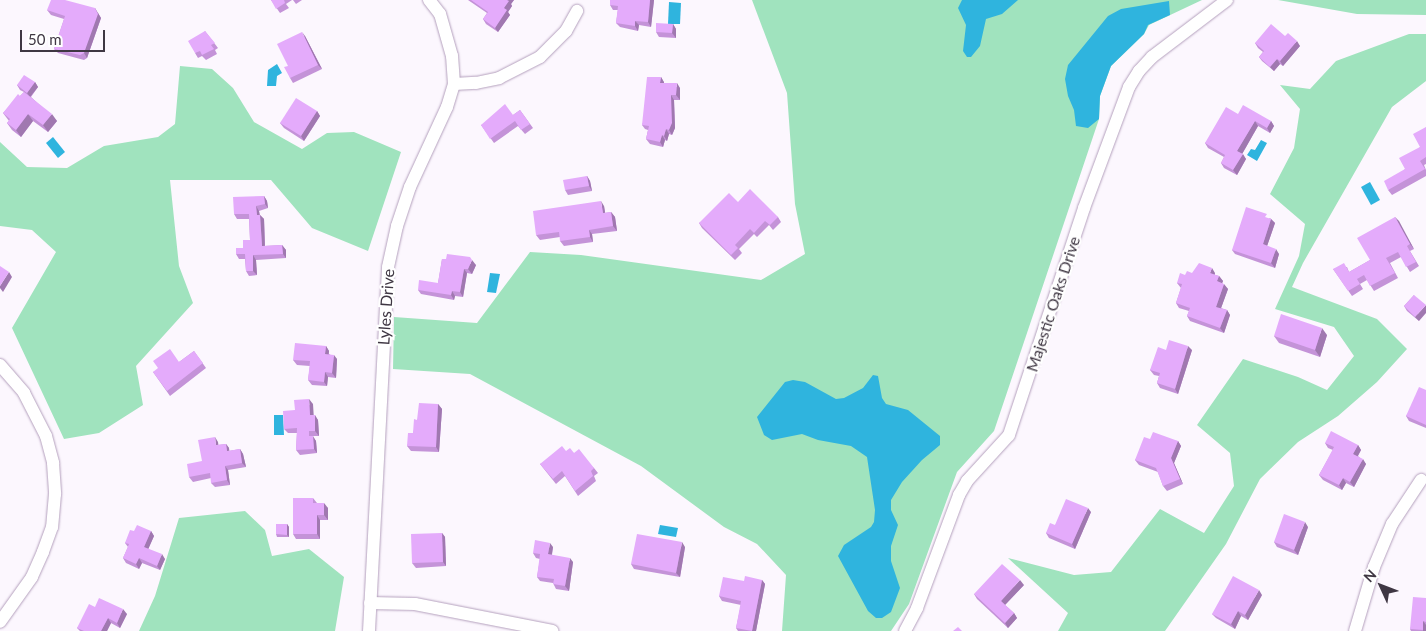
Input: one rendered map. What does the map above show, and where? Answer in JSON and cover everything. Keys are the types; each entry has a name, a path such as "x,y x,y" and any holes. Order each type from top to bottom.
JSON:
{"street":[{"name":"Lyles Drive","path":"369,631 388,267 397,226 410,187 447,107 454,84 452,56 440,14 429,0"},
{"name":"Majestic Oaks Drive","path":"905,631 917,608 958,495 967,481 1008,436 1084,208 1129,87 1138,71 1152,57 1227,0"},
{"path":"454,84 499,78 540,57 566,31 577,11"},
{"path":"0,365 24,393 46,436 53,463 55,494 52,528 43,552 32,577 0,622"},
{"path":"1355,631 1374,567 1392,524 1421,480"},
{"path":"370,603 415,604 552,631"}],"green space":[{"path":"752,0 1202,0 1149,25 1144,34 1111,66 1100,96 1099,119 994,431 957,472 909,604 891,631 782,631 786,575 757,544 724,527 641,466 470,374 393,369 394,317 477,323 530,252 581,255 761,280 805,254 795,204 787,93"},
{"path":"1278,0 1426,0 1426,15 1357,14"},
{"path":"1409,34 1426,34 1426,81 1392,107 1303,263 1292,287 1377,319 1407,349 1377,382 1338,416 1298,442 1260,479 1226,544 1165,631 1058,631 1068,613 1008,558 1074,575 1111,572 1160,509 1204,533 1234,486 1230,453 1197,425 1243,359 1298,377 1327,390 1354,356 1334,327 1275,309 1299,256 1305,224 1270,194 1294,148 1300,109 1280,85 1310,89 1336,61"},
{"path":"180,66 212,69 233,88 254,122 302,149 327,133 354,132 401,152 368,251 312,228 271,180 170,180 179,266 193,303 136,366 143,405 99,433 64,439 12,328 56,252 32,230 0,226 0,142 27,167 67,168 104,146 158,137 175,124"},
{"path":"245,511 265,530 272,556 309,549 344,577 335,631 139,631 155,596 179,518"}],"water":[{"path":"962,0 1018,0 1002,14 986,19 980,46 971,57 967,57 963,51 966,25 958,8"},
{"path":"1169,1 1170,15 1148,25 1144,34 1111,66 1100,96 1099,119 1088,128 1076,126 1074,110 1068,96 1065,79 1068,65 1108,16 1121,9"},
{"path":"669,2 681,3 680,24 668,24"},
{"path":"277,64 282,73 277,76 276,86 267,86 268,70"},
{"path":"53,137 65,152 58,158 46,143"},
{"path":"1261,140 1267,143 1257,161 1247,155 1251,149 1255,150"},
{"path":"1370,182 1380,200 1371,205 1361,187"},
{"path":"490,273 500,274 496,293 487,292"},
{"path":"873,375 878,376 882,398 886,404 908,410 940,436 940,445 922,460 902,482 891,500 891,510 898,525 891,546 891,561 900,588 891,612 882,618 876,618 868,611 838,556 844,545 871,527 874,522 875,510 867,457 851,446 818,440 802,434 772,440 764,435 757,417 785,382 793,380 805,382 836,399 844,398 863,388"},
{"path":"274,415 283,415 284,435 274,435"},
{"path":"660,525 678,528 676,537 658,534"}],"building":[{"path":"51,0 65,0 95,8 98,14 84,53 80,55 54,49 65,16 47,10"},
{"path":"271,0 284,0 285,3 276,9"},
{"path":"471,0 509,1 504,8 507,10 495,28 483,19 488,12"},
{"path":"610,0 650,0 648,22 635,21 635,26 616,23 618,6 610,5"},
{"path":"656,23 673,24 672,33 656,32"},
{"path":"1271,24 1285,36 1288,33 1297,41 1280,61 1277,59 1270,67 1259,57 1264,51 1255,43"},
{"path":"205,31 215,43 211,45 214,49 202,55 200,51 195,53 188,41"},
{"path":"302,32 318,65 290,78 284,67 288,66 277,44"},
{"path":"24,75 35,82 27,93 17,85"},
{"path":"647,77 661,77 660,83 677,83 676,95 671,95 672,123 669,130 666,129 664,136 662,135 660,142 646,139 649,126 642,125"},
{"path":"24,92 52,114 43,125 28,114 16,130 7,123 10,119 3,113 18,94 20,96"},
{"path":"296,98 317,111 301,136 280,123"},
{"path":"505,104 513,115 520,110 530,124 521,130 515,121 490,139 481,125"},
{"path":"1243,105 1271,121 1267,128 1255,121 1237,151 1243,154 1233,170 1221,163 1225,155 1205,143 1226,107 1238,114"},
{"path":"1426,127 1426,157 1420,161 1425,169 1388,190 1384,181 1405,169 1399,158 1420,147 1413,134"},
{"path":"587,176 589,186 565,190 563,180"},
{"path":"750,189 778,217 770,225 765,221 754,233 750,229 735,245 738,248 731,255 699,223 729,193 738,202"},
{"path":"264,196 265,204 256,206 257,215 260,215 262,246 282,245 283,254 253,255 253,271 246,271 245,254 236,254 236,248 243,248 243,240 250,240 249,214 234,214 233,197"},
{"path":"601,201 603,213 611,212 613,226 589,230 590,237 560,241 559,232 536,235 533,211"},
{"path":"1246,207 1267,214 1265,217 1271,219 1263,244 1276,249 1271,263 1232,250"},
{"path":"1395,217 1410,244 1407,246 1416,262 1406,267 1398,252 1386,258 1395,273 1370,286 1364,275 1357,279 1360,284 1348,291 1333,269 1344,263 1349,272 1370,260 1357,238"},
{"path":"447,254 470,257 472,260 468,269 464,269 460,292 452,291 451,295 418,290 419,280 438,283 442,259 446,259"},
{"path":"1199,263 1212,268 1210,273 1219,276 1217,281 1224,284 1216,307 1227,310 1220,328 1187,316 1190,308 1176,303 1182,284 1177,283 1180,273 1185,275 1187,271 1192,273"},
{"path":"0,266 9,272 0,286"},
{"path":"1414,295 1426,305 1415,317 1404,306"},
{"path":"1281,314 1322,328 1315,350 1274,336"},
{"path":"1169,340 1188,346 1175,389 1157,383 1160,373 1150,370 1158,347 1166,350"},
{"path":"295,343 326,346 325,354 334,355 332,373 325,372 324,382 308,380 310,361 293,360"},
{"path":"170,349 179,362 194,351 203,363 167,391 153,372 158,368 153,361"},
{"path":"1419,387 1426,390 1426,425 1406,416"},
{"path":"309,399 310,415 315,415 315,431 309,431 309,436 313,436 314,449 296,450 297,428 284,429 283,411 295,410 294,400"},
{"path":"419,403 438,404 436,447 407,446 408,433 413,433 414,419 417,420"},
{"path":"1331,431 1358,445 1353,454 1363,459 1350,482 1343,478 1339,485 1319,475 1334,447 1325,443"},
{"path":"1153,432 1178,441 1171,458 1180,479 1163,486 1156,468 1135,460 1144,437 1150,439"},
{"path":"215,437 216,445 226,444 227,451 240,449 242,463 225,466 227,480 211,483 210,473 189,477 187,464 202,461 198,440"},
{"path":"562,446 566,451 570,448 574,453 579,449 594,468 591,471 593,476 575,491 562,471 553,479 540,464"},
{"path":"293,498 313,498 313,503 324,503 324,515 317,515 317,534 293,534"},
{"path":"1066,499 1088,508 1072,544 1046,533 1050,523 1055,525"},
{"path":"1284,514 1305,522 1294,550 1274,542"},
{"path":"276,524 287,524 287,535 276,534"},
{"path":"137,525 151,531 144,547 162,554 157,566 139,558 136,564 123,558 129,544 125,543 130,530 134,531"},
{"path":"442,533 443,562 412,563 411,534"},
{"path":"637,534 682,542 676,573 631,564"},
{"path":"535,540 550,543 548,554 570,558 565,586 553,584 554,579 537,577 540,554 533,553"},
{"path":"1002,564 1020,580 1001,601 1014,613 1005,623 974,594"},
{"path":"745,576 762,580 752,631 736,628 741,601 719,596 723,577 744,581"},
{"path":"1233,576 1259,590 1245,615 1238,611 1231,624 1212,614"},
{"path":"1413,597 1426,598 1426,622 1423,621 1423,630 1410,629"},
{"path":"99,598 123,609 117,623 108,618 101,631 84,631 77,628 89,604 95,607"},
{"path":"958,627 962,631 953,631"}]}
